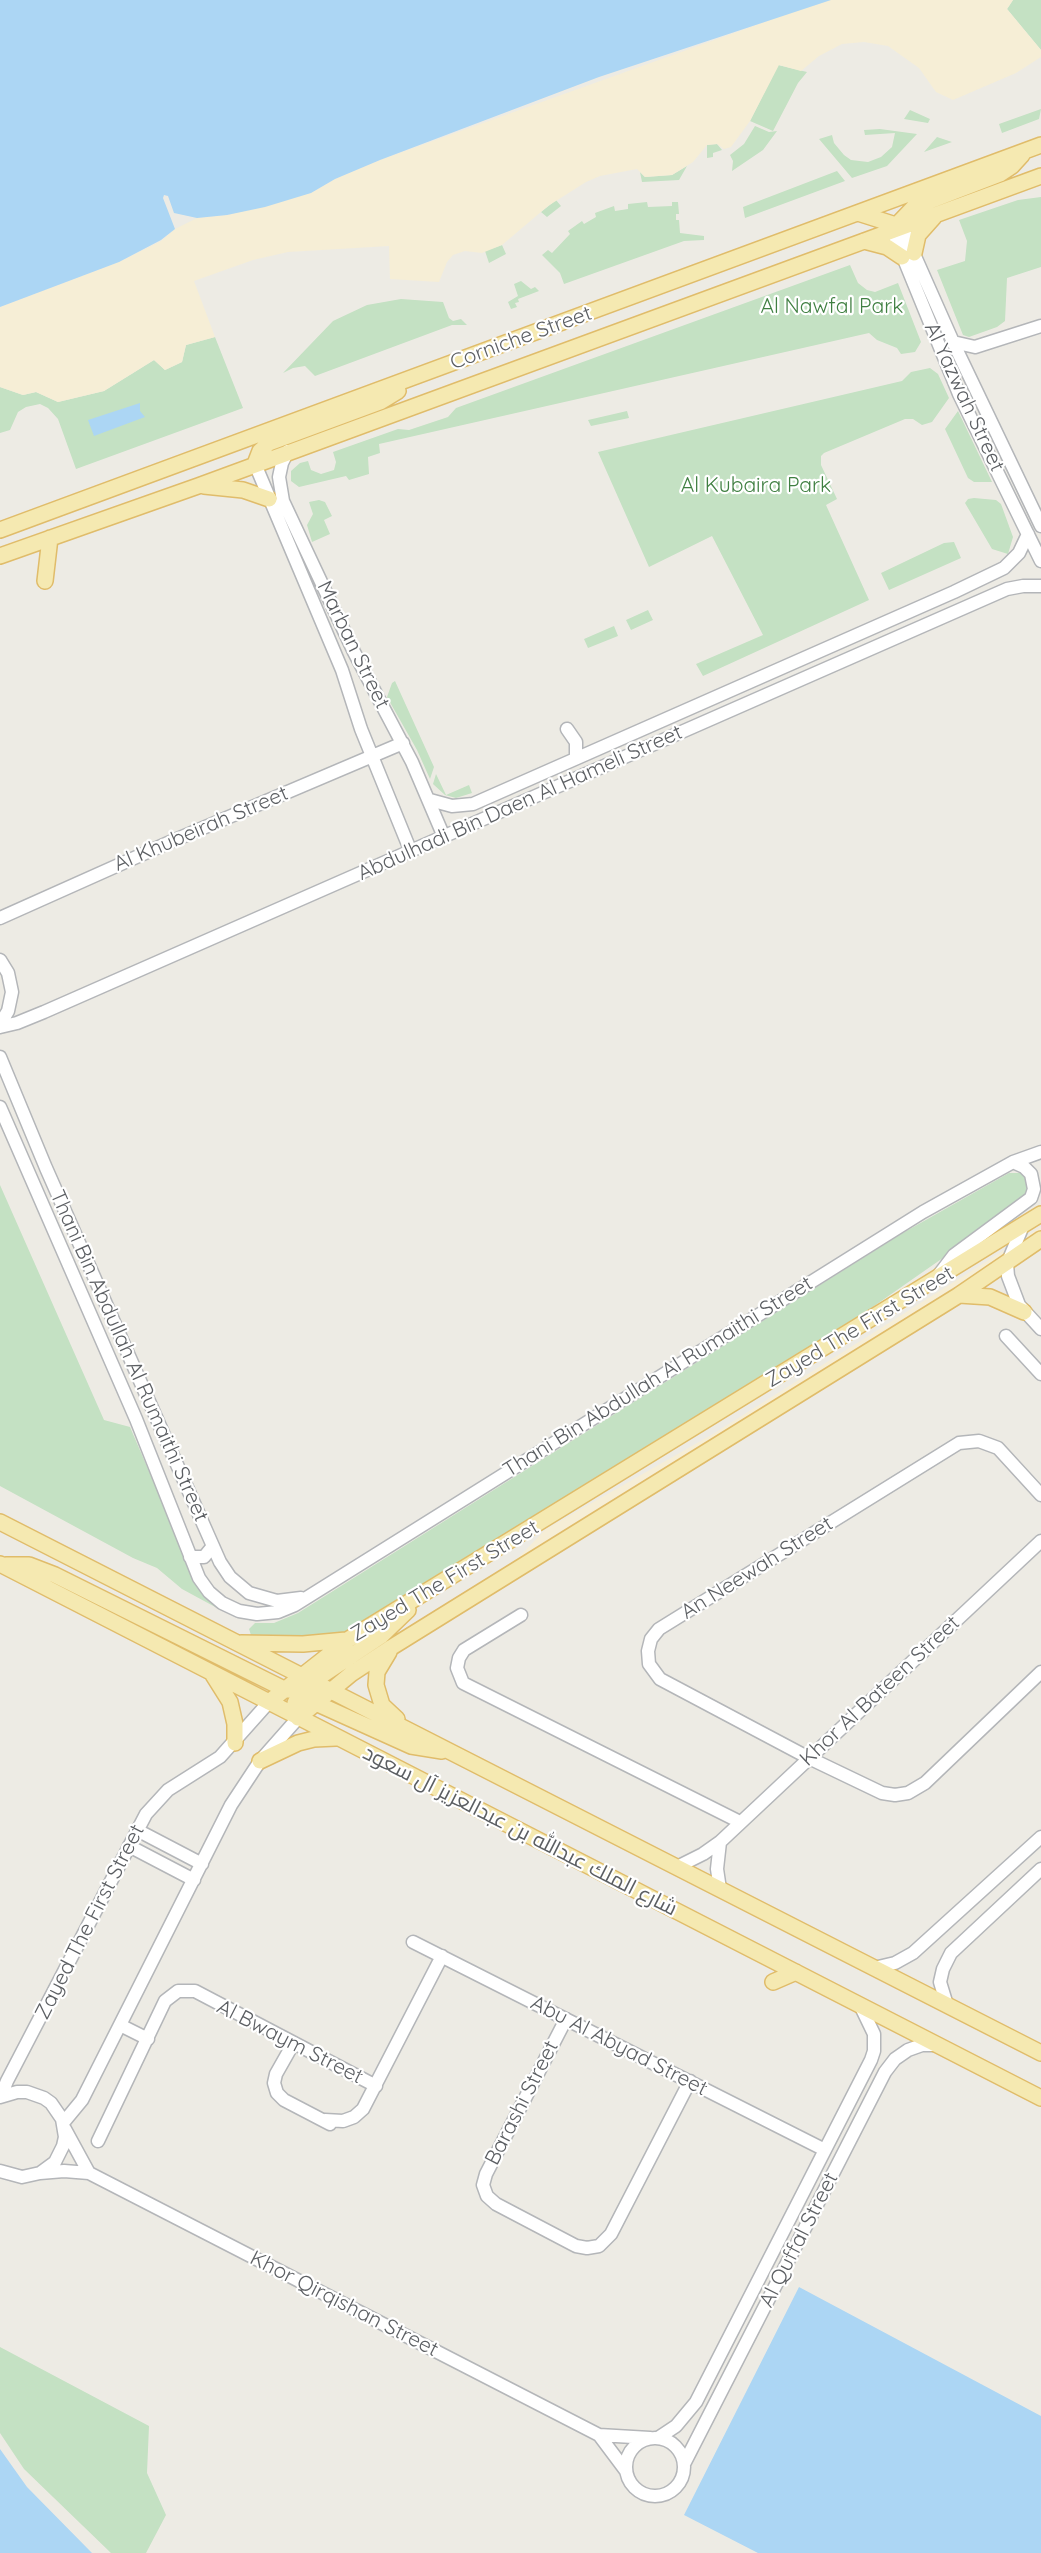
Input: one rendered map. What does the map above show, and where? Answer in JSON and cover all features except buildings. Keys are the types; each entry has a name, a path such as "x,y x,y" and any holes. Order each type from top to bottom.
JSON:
{"main road":[{"name":"Corniche Street","path":"0,530 1041,145"},
{"path":"855,214 897,227 922,203 1000,174 1012,166 1025,151"},
{"name":"Corniche Street","path":"0,556 198,486 897,227 1041,176"},
{"path":"855,214 866,224 866,231 861,241 908,255 918,235 936,215"},
{"path":"255,464 260,451 269,443 380,402 411,379"},
{"path":"198,486 243,490 268,499"},
{"path":"45,581 50,538"},
{"name":"Zayed The First Street","path":"269,1702 293,1693 349,1639 936,1281 1041,1214"},
{"name":"Zayed The First Street","path":"298,1718 331,1690 392,1647 959,1295 1041,1239"},
{"path":"959,1295 990,1297 1024,1312"},
{"name":"شارع الملك عبدالله بن عبدالعزيز آل سعود","path":"0,1522 1041,2053"},
{"path":"2,1564 40,1568 293,1693 411,1746 448,1751"},
{"name":"شارع الملك عبدالله بن عبدالعزيز آل سعود","path":"2,1564 1041,2098"},
{"path":"307,1678 388,1630 415,1600"},
{"path":"233,1642 303,1644 349,1639"},
{"path":"392,1647 377,1672 376,1692 382,1705 407,1730"},
{"path":"209,1670 230,1702 235,1724 235,1743"},
{"path":"293,1693 331,1690"},
{"path":"293,1693 298,1718"},
{"path":"260,1761 298,1743 314,1739 339,1738"},
{"path":"773,1982 796,1972"}],"street":[{"name":"Al Yazwah Street","path":"897,227 959,394 1041,561"},
{"name":"Al Yazwah Street","path":"908,255 1040,524"},
{"path":"952,342 975,347 1041,326"},
{"path":"964,367 975,347"},
{"name":"Marban Street","path":"288,451 279,477 283,501 354,652 403,743 430,800 444,837"},
{"name":"Marban Street","path":"255,464 342,670 371,756 411,852"},
{"path":"1026,531 1040,524"},
{"name":"Abdulhadi Bin Daen Al Hameli Street","path":"430,800 452,806 472,804 954,592 1004,568 1019,552 1026,531"},
{"name":"Abdulhadi Bin Daen Al Hameli Street","path":"0,1026 35,1016 962,608 1007,589 1041,586"},
{"path":"954,592 960,597 962,608"},
{"path":"567,729 576,742 576,758"},
{"name":"Al Khubeirah Street","path":"0,918 403,743"},
{"path":"0,960 8,973 12,992 8,1011 0,1026"},
{"name":"Thani Bin Abdullah Al Rumaithi Street","path":"0,1057 45,1168 213,1546 230,1577 249,1593 277,1601 305,1597"},
{"name":"Thani Bin Abdullah Al Rumaithi Street","path":"0,1107 136,1419 199,1578 209,1592 222,1603 239,1611 257,1614 278,1612 295,1605 913,1218 1013,1162 1041,1152"},
{"path":"936,1281 942,1269 954,1255 1031,1198 1034,1184 1031,1174 1024,1167 1013,1162"},
{"path":"1022,1228 1007,1264 1011,1289 1024,1312 1041,1329"},
{"path":"1006,1336 1041,1374"},
{"name":"An Neewah Street","path":"1041,1495 998,1448 980,1441 959,1443 655,1634 649,1645 648,1658 652,1670 660,1679 809,1758 882,1793 895,1795 908,1793 925,1783 1041,1672"},
{"name":"Khor Al Bateen Street","path":"677,1867 703,1854 720,1842 1041,1541"},
{"path":"190,1557 204,1557 213,1546"},
{"path":"520,1616 464,1650 459,1658 458,1668 464,1683 740,1822"},
{"name":"Zayed The First Street","path":"1,2097 7,2081 137,1830 160,1798 177,1784 212,1764 235,1743 269,1702"},
{"name":"Zayed The First Street","path":"64,2126 78,2106 231,1805 260,1761 298,1718"},
{"path":"137,1830 202,1864"},
{"path":"874,1968 895,1963 913,1953 1041,1837"},
{"path":"720,1842 717,1869 720,1889"},
{"path":"129,1846 194,1880"},
{"path":"946,2005 940,1982 943,1969 951,1953 1041,1869"},
{"name":"Abu Al Abyad Street","path":"413,1942 825,2150"},
{"path":"293,2044 276,2074 275,2088 284,2100 340,2127 351,2126 360,2120 442,1956"},
{"name":"Al Bwaym Street","path":"98,2141 162,2012 180,1997 193,1995 204,1998 376,2086"},
{"name":"Al Quffal Street","path":"654,2438 676,2426 696,2402 868,2065 874,2051 875,2040 871,2024 860,2005"},
{"name":"Barashi Street","path":"566,2019 486,2174 483,2185 487,2196 495,2204 576,2246 587,2248 599,2246 611,2235 690,2081"},
{"path":"120,2025 148,2039"},
{"name":"Al Quffal Street","path":"684,2464 889,2065 908,2050 922,2045 937,2045"},
{"path":"868,2065 878,2068 882,2077"},
{"path":"1,2097 17,2092 36,2094 51,2103 89,2173"},
{"path":"40,2173 48,2169 60,2154 63,2146 64,2126"},
{"name":"Khor Qirqishan Street","path":"0,2171 22,2177 64,2171 89,2173 599,2435 654,2438"},
{"name":"Khor Qirqishan Street","path":"599,2435 626,2471"},
{"path":"654,2438 666,2440 678,2449 684,2464 682,2480 677,2486 665,2495 657,2496 643,2494 637,2490 626,2471 628,2456 632,2449 643,2440 654,2438"}],"green space":[{"path":"1013,0 1041,0 1041,50 1007,9"},
{"path":"778,65 807,72 798,83 773,131 750,121"},
{"path":"1041,109 1039,119 1002,133 999,124"},
{"path":"910,110 930,119 928,123 904,119"},
{"path":"755,126 769,132 777,131 763,150 732,171 733,161 730,155 744,144"},
{"path":"880,129 917,134 887,166 852,178 819,139 832,135 834,143 844,155 851,160 868,162 881,157 892,147 895,133 865,135 864,130"},
{"path":"937,137 952,142 924,152"},
{"path":"717,144 722,150 713,153 713,157 707,158 707,145"},
{"path":"687,166 679,180 642,182 640,172 645,177 672,175"},
{"path":"837,171 845,181 745,218 743,207"},
{"path":"1041,197 1041,267 1007,278 1005,321 997,327 969,337 963,335 937,270 965,261 967,241 959,220 1018,200"},
{"path":"556,200 561,206 547,217 541,212"},
{"path":"647,202 648,207 672,206 672,202 678,202 679,214 676,214 676,220 679,220 680,233 704,236 704,240 684,241 564,284 560,273 542,255 548,250 552,253 570,234 568,231 582,221 584,224 596,217 595,213 614,206 615,211 628,209 628,204"},
{"path":"502,245 506,254 489,263 485,251"},
{"name":"Al Nawfal Park","path":"850,265 858,283 867,290 875,292 898,283 921,342 915,352 901,354 897,348 877,340 869,333 379,444 380,453 368,457 369,474 349,480 346,476 299,487 291,481 291,471 300,463 308,461 311,470 321,474 334,470 336,462 333,452 398,429 409,430 448,417 456,408"},
{"path":"521,281 531,289 535,287 539,291 518,299 519,302 515,303 517,307 511,309 508,302 518,296 514,284"},
{"path":"401,299 443,302 449,318 453,321 461,319 467,325 452,325 315,376 305,366 283,373 333,321 367,305"},
{"path":"215,337 243,408 76,469 58,419 48,408 40,404 26,407 18,412 10,430 0,433 0,387 23,395 36,392 58,402 104,391 154,360 165,370 182,362 186,345"},
{"name":"Al Kubaira Park","path":"930,368 938,374 949,398 932,422 922,425 913,419 905,419 821,456 821,465 837,499 826,505 869,600 703,676 696,664 763,635 712,536 649,567 598,452 902,381 911,372"},
{"path":"627,411 629,418 591,426 588,420"},
{"path":"958,411 992,482 974,482 968,478 945,429"},
{"path":"968,499 996,500 1001,504 1013,537 1008,554 992,549 965,503"},
{"path":"319,500 325,502 332,516 324,520 330,534 312,542 307,525 313,514 309,502"},
{"path":"954,542 961,558 889,590 881,573 944,543"},
{"path":"648,610 653,620 631,630 626,620"},
{"path":"614,626 618,636 588,648 584,639"},
{"path":"395,681 434,767 430,779 417,750 387,697"},
{"path":"436,774 446,795 469,785 472,793 456,798 445,795 433,784"},
{"path":"1009,1173 1022,1173 1029,1180 1030,1190 1026,1200 801,1357 340,1635 264,1638 251,1635 249,1629 255,1623 274,1623 298,1613 901,1234"},
{"path":"0,1185 104,1420 130,1427 196,1581 217,1608 182,1589 157,1568 133,1558 0,1486"},
{"path":"0,2347 149,2426 147,2473 166,2515 146,2553 111,2553 24,2469 0,2433"}],"sand":[{"path":"826,0 1013,0 1007,9 1041,50 1041,57 1016,73 953,100 936,92 919,68 888,46 864,42 842,44 819,56 801,71 779,65 750,121 731,147 724,149 717,144 707,145 693,162 672,175 645,177 637,169 600,176 586,182 548,206 502,245 482,253 465,251 453,255 447,262 439,282 390,279 389,246 288,252 253,260 194,281 215,337 186,345 182,362 165,370 154,360 104,391 58,402 36,392 23,395 0,387 0,307 119,262 161,241 175,229 197,218 227,215 311,193 335,179 380,160"},
{"path":"1041,1227 1041,1234 1024,1246 347,1670 345,1667 515,1561 546,1529 713,1434"}],"water":[{"path":"0,0 831,0 599,77 380,160 335,179 311,193 265,207 227,215 197,218 174,213 168,196 164,195 163,198 175,229 161,240 119,262 0,307"},
{"path":"140,403 140,411 145,417 94,436 88,420"},
{"path":"799,2287 1041,2416 1041,2553 758,2553 684,2515"},
{"path":"0,2449 27,2487 92,2553 0,2553"}]}
